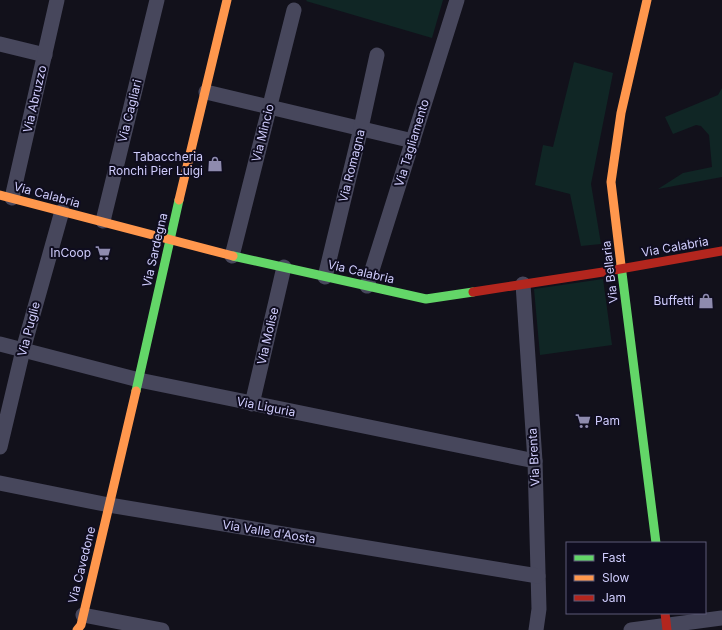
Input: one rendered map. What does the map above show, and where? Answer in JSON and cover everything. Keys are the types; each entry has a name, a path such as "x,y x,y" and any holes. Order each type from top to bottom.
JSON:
{"street":[{"name":"Via Abruzzo","path":"6,196 45,55 57,0"},
{"name":"Via Cagliari","path":"102,221 157,0"},
{"name":"Via Sardegna","path":"109,505 227,0"},
{"name":"Via Tagliamento","path":"367,286 457,0"},
{"name":"Via Bellaria","path":"647,0 618,125 613,157 612,182 656,542"},
{"name":"Via Mincio","path":"232,256 294,10"},
{"path":"0,44 45,55"},
{"name":"Via Romagna","path":"325,277 377,55"},
{"path":"206,92 413,141"},
{"name":"Via Calabria","path":"6,196 232,256 426,299 622,269 722,251"},
{"name":"Via Puglie","path":"0,447 23,350 62,211"},
{"name":"Via Molise","path":"252,404 284,268"},
{"name":"Via Brenta","path":"523,284 535,461 539,609 536,630"},
{"name":"Via Liguria","path":"0,344 138,380 535,461"},
{"name":"Via Valle d'Aosta","path":"0,482 109,505 538,576"},
{"name":"Via Cavedone","path":"77,630 83,614 109,505"},
{"path":"83,614 162,630"},
{"path":"631,630 666,623 722,618"}],"green space":[{"path":"443,0 432,38 306,1"},
{"path":"574,62 613,73 591,184 601,244 581,246 570,194 535,185 543,145 553,147"},
{"path":"722,88 722,177 658,189 683,173 712,167 709,135 701,126 696,125 673,134 665,117 718,95"},
{"path":"603,279 612,345 540,355 534,289"}],"traffic: fast":[{"path":"136,391 179,200"},
{"path":"233,256 426,299 473,292"},
{"path":"621,265 656,542"}],"traffic: slow":[{"path":"179,200 227,0"},
{"path":"621,265 611,182 621,113 647,0"},
{"path":"0,195 233,256"},
{"path":"77,630 81,625 136,391"}],"traffic: jam":[{"path":"473,292 603,272 722,251"},
{"path":"665,614 667,630"}],"place":[{"name":"Tabaccheria Ronchi Pier Luigi","path":"215,164"},
{"name":"InCoop","path":"103,253"},
{"name":"Buffetti","path":"706,301"},
{"name":"Pam","path":"583,421"}]}
